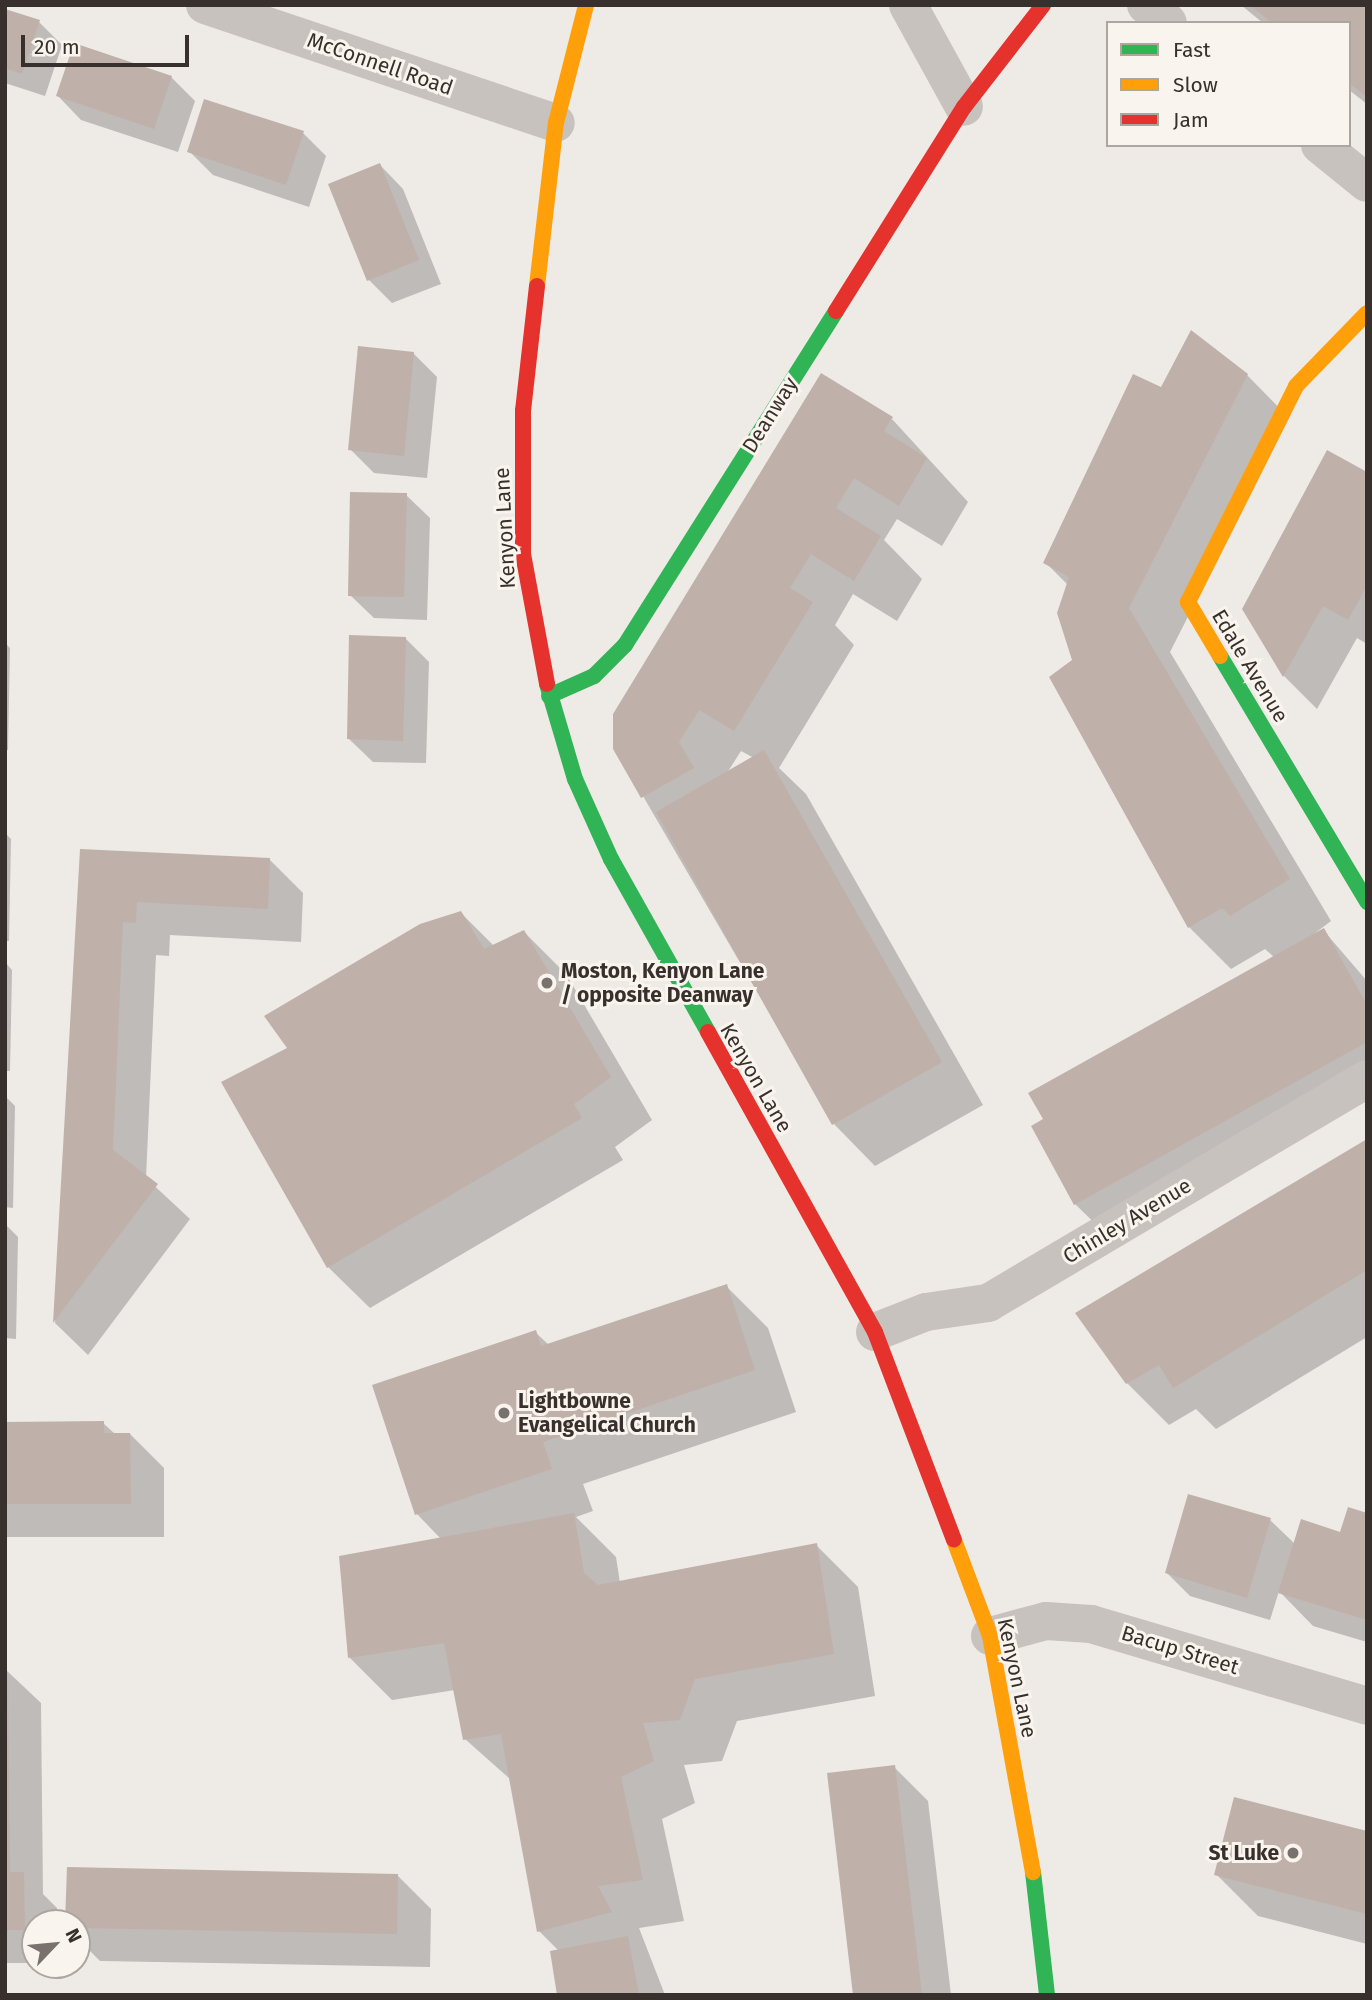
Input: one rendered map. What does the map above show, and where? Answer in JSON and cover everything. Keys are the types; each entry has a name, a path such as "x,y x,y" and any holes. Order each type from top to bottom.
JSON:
{"street":[{"name":"McConnell Road","path":"205,5 556,123"},
{"name":"Kenyon Lane","path":"586,5 556,123 523,411 523,554 549,696 575,779 611,859 875,1332 990,1636 1043,1925 1047,1995"},
{"path":"908,5 964,107"},
{"name":"Deanway","path":"549,696 594,676 625,645 964,107 1043,5"},
{"path":"1146,5 1166,21"},
{"path":"1322,147 1367,183"},
{"name":"Edale Avenue","path":"1367,313 1296,386 1188,602 1367,902"},
{"name":"Chinley Avenue","path":"875,1332 926,1312 988,1303 1367,1079"},
{"name":"Bacup Street","path":"990,1636 1046,1622 1091,1624 1367,1706"}],"building":[{"path":"1250,5 1367,5 1367,97 1351,85 1351,21 1270,21"},
{"path":"5,9 40,20 22,74 5,68"},
{"path":"74,43 172,76 154,129 56,96"},
{"path":"204,99 304,131 286,185 187,152"},
{"path":"380,163 419,260 367,281 328,184"},
{"path":"1191,330 1248,374 1129,608 1290,879 1230,916 1222,908 1188,928 1049,677 1072,660 1057,613 1069,577 1043,563 1133,374 1161,387"},
{"path":"358,346 414,352 404,456 348,450"},
{"path":"821,373 893,417 884,431 927,458 899,506 854,478 836,508 881,536 854,581 811,554 790,588 813,602 734,731 699,710 679,742 694,768 641,798 613,749 613,714"},
{"path":"1327,450 1367,472 1367,585 1348,620 1323,606 1283,677 1242,609"},
{"path":"350,492 407,493 404,597 348,596"},
{"path":"349,635 406,637 403,741 347,739"},
{"path":"764,750 942,1062 832,1125 656,812"},
{"path":"80,849 270,858 268,909 137,902 136,923 123,922 113,1150 158,1184 53,1323"},
{"path":"461,911 484,949 524,930 611,1077 574,1104 582,1118 327,1268 221,1082 287,1048 264,1016 420,924"},
{"path":"1324,928 1367,1005 1367,1042 1074,1205 1031,1126 1043,1119 1028,1093"},
{"path":"1367,1139 1367,1270 1173,1388 1159,1365 1126,1384 1075,1313"},
{"name":"Lightbowne Evangelical Church","path":"727,1284 755,1370 543,1442 552,1469 415,1515 372,1385 536,1330 541,1346"},
{"path":"104,1421 104,1433 130,1433 131,1504 5,1504 5,1422"},
{"path":"1188,1494 1271,1518 1247,1598 1165,1573"},
{"path":"1348,1507 1367,1513 1367,1620 1278,1593 1301,1519 1340,1532"},
{"path":"574,1513 584,1573 598,1585 817,1543 834,1654 695,1679 680,1720 643,1723 654,1761 621,1777 643,1880 598,1886 612,1912 537,1932 501,1734 463,1740 444,1643 348,1658 339,1556"},
{"path":"8,1671 10,1872 24,1872 25,1909 21,1909 21,1930 5,1930"},
{"path":"895,1765 922,1995 853,1995 827,1773"},
{"name":"St Luke","path":"1234,1797 1367,1831 1367,1914 1214,1875"},
{"path":"67,1867 398,1874 397,1934 91,1928 91,1909 66,1909"},
{"path":"628,1936 639,1995 557,1995 550,1951"}],"traffic: fast":[{"path":"549,696 594,676 625,645 836,311"},
{"path":"1220,656 1367,902"},
{"path":"547,684 575,779 611,859 708,1032"},
{"path":"1033,1872 1047,1995"}],"traffic: slow":[{"path":"537,286 556,123 586,5"},
{"path":"1220,656 1188,602 1296,386 1367,313"},
{"path":"954,1540 990,1636 1033,1872"}],"traffic: jam":[{"path":"836,311 964,107 1043,5"},
{"path":"537,286 523,411 523,554 547,684"},
{"path":"708,1032 875,1332 954,1540"}],"place":[{"name":"Moston, Kenyon Lane / opposite Deanway","path":"547,983"},
{"name":"Lightbowne Evangelical Church","path":"504,1413"},
{"name":"St Luke","path":"1293,1853"}]}
